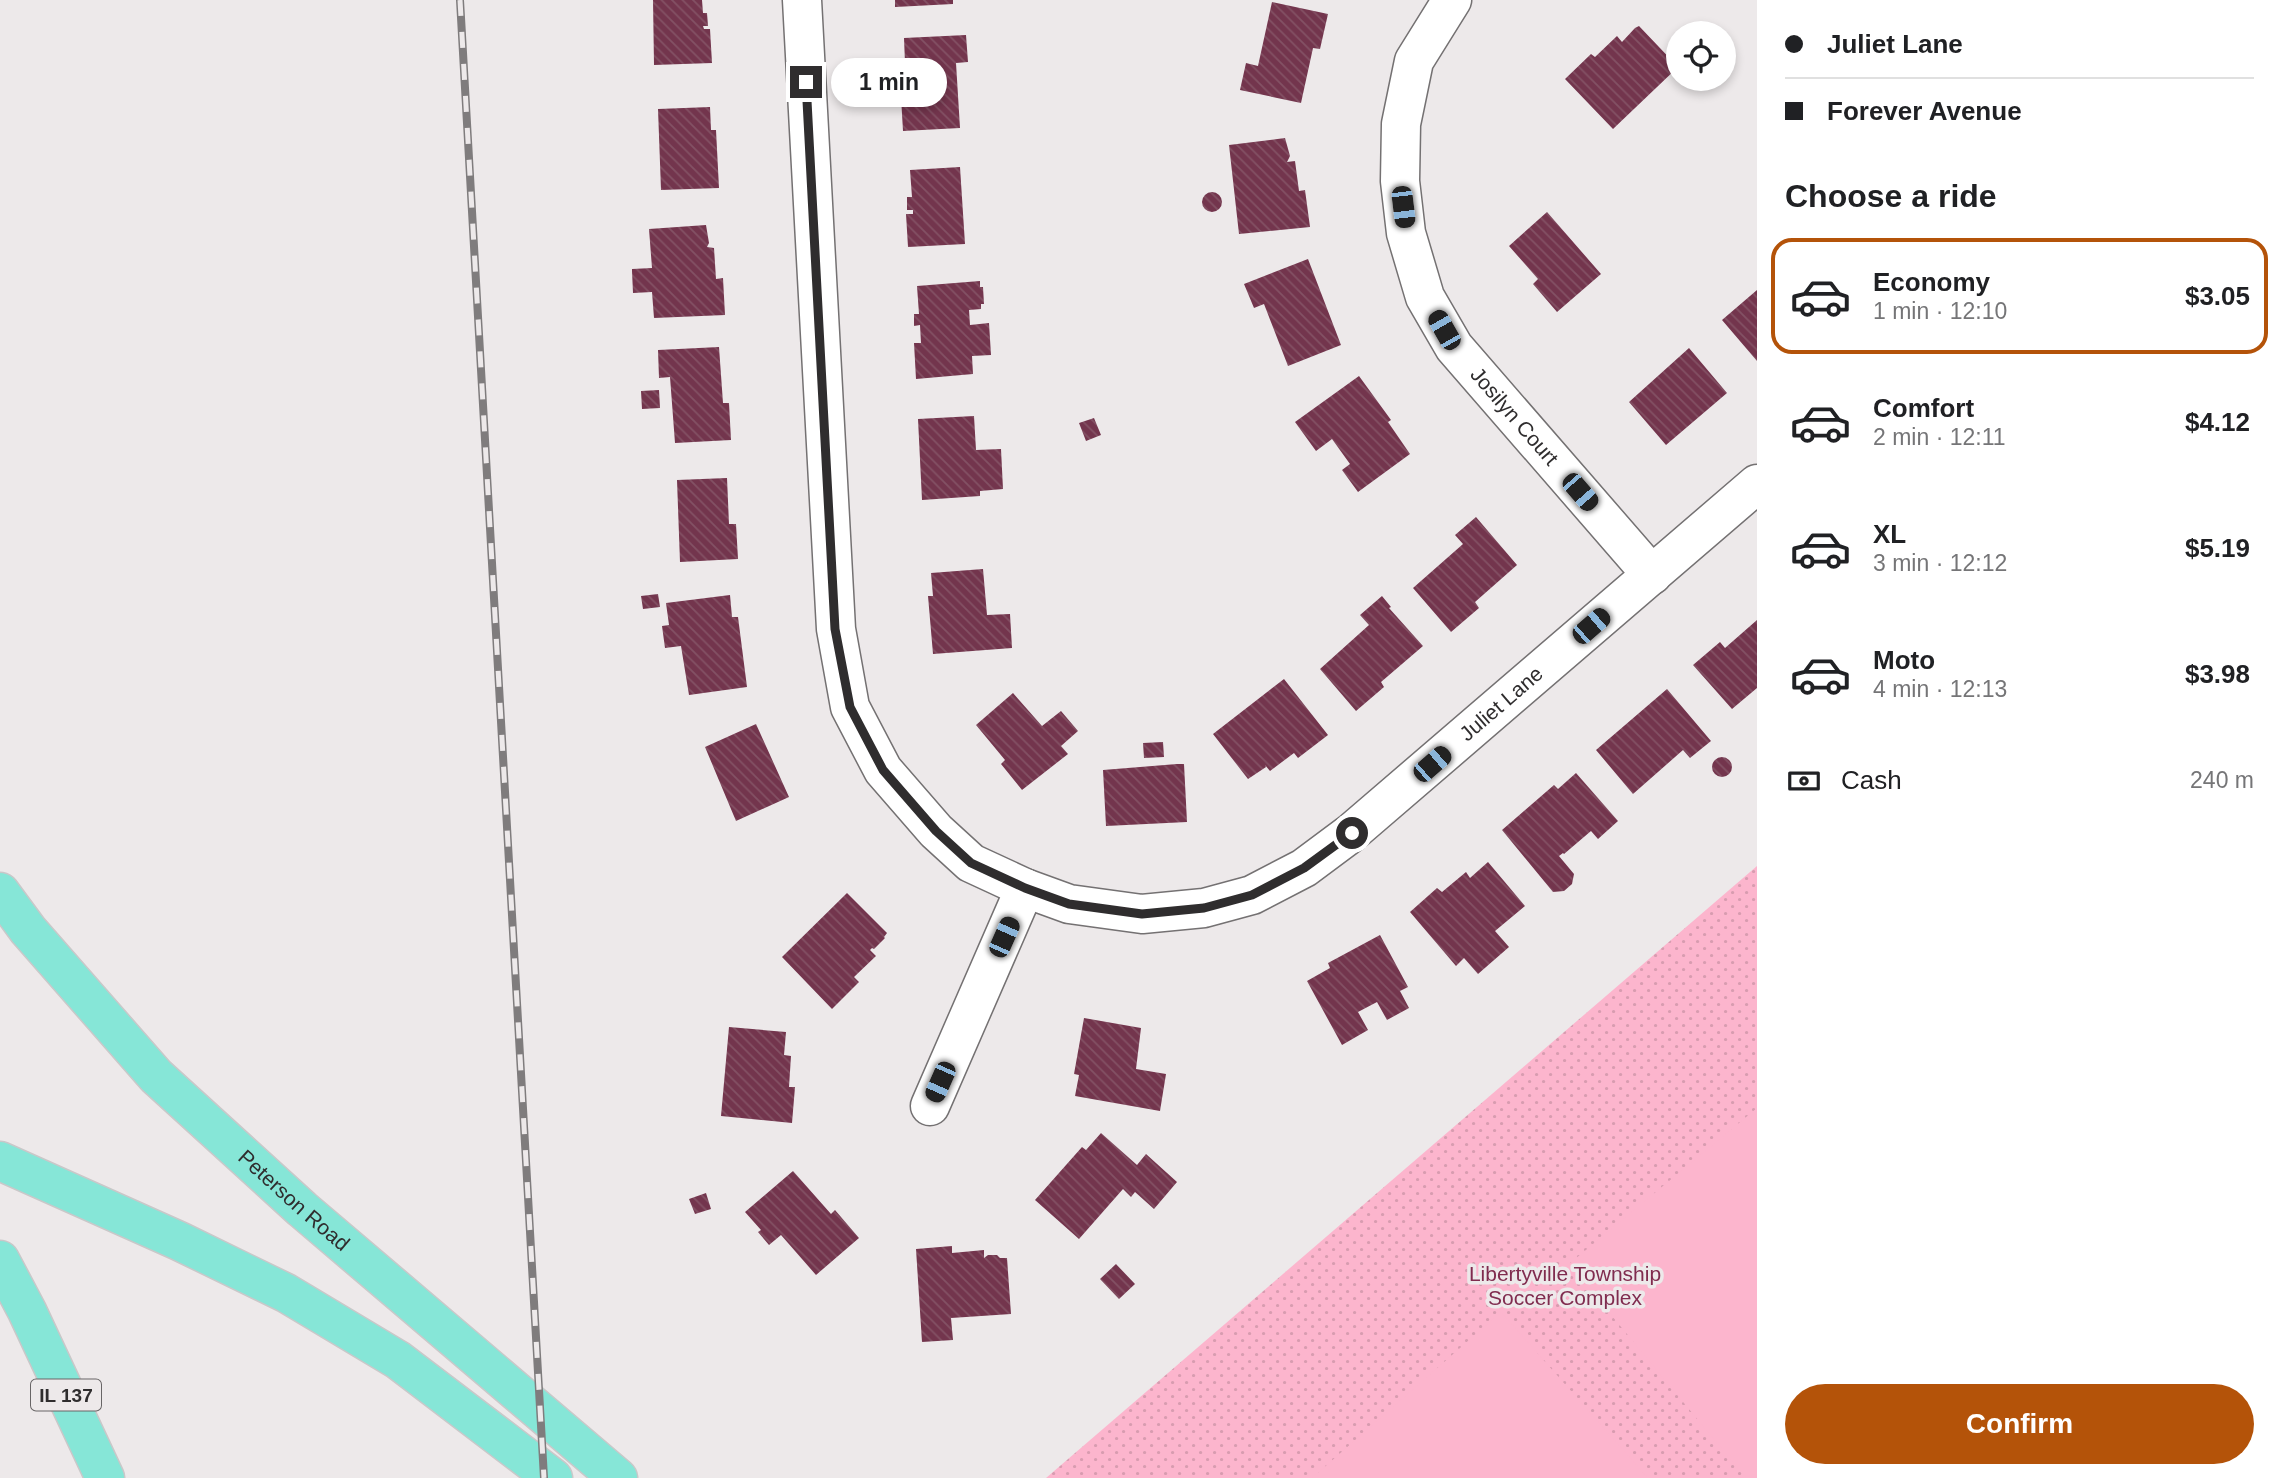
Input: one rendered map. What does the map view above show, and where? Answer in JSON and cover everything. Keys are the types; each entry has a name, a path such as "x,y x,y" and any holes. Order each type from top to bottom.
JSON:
{"main road":[{"name":"Peterson Road","path":"0,892 28,930 156,1076 302,1209 618,1478"},
{"path":"0,1161 179,1241 286,1293 398,1360 553,1478"},
{"name":"IL 137","path":"0,1260 27,1311 105,1478"}],"street":[{"name":"Juliet Lane","path":"802,0 835,629 850,707 883,770 936,831 971,863 1025,888 1069,904 1142,914 1204,908 1252,895 1304,868 1352,833 1757,484"},
{"name":"Josilyn Court","path":"1452,0 1414,61 1401,124 1400,181 1406,233 1425,297 1454,347 1651,575"},
{"path":"930,1106 1025,888"}],"green space":[{"name":"Libertyville Township Soccer Complex","path":"1757,866 1757,1478 1046,1478"},
{"path":"1757,1108 1757,1478 1746,1478 1569,1264"},
{"path":"1501,1312 1648,1478 1312,1478"}],"building":[{"path":"653,0 702,0 708,26 703,26 704,29 710,29 712,63 654,65"},
{"path":"895,0 953,0 953,4 895,7"},
{"path":"1272,2 1328,14 1320,49 1313,48 1301,103 1240,90 1246,63 1258,66"},
{"path":"1639,26 1666,54 1666,78 1613,129 1565,79 1591,54 1595,57 1617,36 1622,42"},
{"path":"966,35 968,62 956,63 960,128 903,131 901,97 907,96 906,80 902,80 901,69 901,64 905,63 904,38"},
{"path":"710,107 711,130 716,130 719,188 661,190 658,109"},
{"path":"1285,138 1290,156 1287,162 1295,161 1299,191 1305,190 1310,227 1239,234 1229,145"},
{"path":"960,167 965,244 908,247 906,214 913,214 913,210 907,210 907,197 912,197 910,170"},
{"path":"1208,192 1216,192 1222,202 1216,212 1208,212 1202,206 1202,198"},
{"path":"1547,212 1601,274 1557,312 1533,284 1538,279 1509,246"},
{"path":"706,225 709,243 707,247 714,248 716,279 723,278 725,315 654,318 652,292 633,293 632,269 652,268 649,229"},
{"path":"1308,259 1341,345 1288,366 1264,304 1254,308 1244,284"},
{"path":"980,281 984,304 981,304 981,309 969,310 970,325 989,323 991,355 972,356 973,374 916,379 914,343 921,343 920,325 914,326 914,314 919,314 917,286"},
{"path":"1757,290 1757,361 1722,320"},
{"path":"719,347 723,403 729,403 731,440 675,443 670,377 659,378 658,350"},
{"path":"1689,348 1727,393 1666,445 1629,402"},
{"path":"1359,376 1391,420 1388,422 1410,454 1358,492 1342,470 1350,464 1332,439 1316,451 1295,422"},
{"path":"659,390 660,408 642,409 641,391"},
{"path":"974,416 976,450 1001,449 1003,489 980,491 980,496 922,500 918,419"},
{"path":"1094,418 1101,435 1086,441 1079,423"},
{"path":"727,478 729,524 736,524 738,559 680,562 677,480"},
{"path":"1476,517 1517,565 1475,602 1479,608 1451,632 1413,588 1463,544 1455,535"},
{"path":"983,569 987,615 1010,614 1012,648 933,654 928,596 933,596 931,573"},
{"path":"658,594 660,607 643,609 641,596"},
{"path":"730,595 732,617 738,617 747,687 689,695 681,646 665,648 662,626 669,625 666,603"},
{"path":"1382,596 1391,607 1389,608 1423,646 1381,682 1384,687 1356,711 1320,669 1369,625 1360,615"},
{"path":"1757,620 1757,688 1732,709 1693,665 1720,642 1725,648"},
{"path":"1284,679 1328,735 1298,758 1294,753 1270,771 1265,765 1266,767 1248,779 1213,734"},
{"path":"1667,689 1711,741 1690,758 1683,750 1633,794 1596,750"},
{"path":"1013,693 1042,726 1061,711 1078,731 1061,746 1068,754 1022,790 1001,764 1005,760 976,725"},
{"path":"756,724 789,797 736,821 705,747"},
{"path":"1163,742 1164,757 1144,758 1143,743"},
{"path":"1718,757 1726,757 1732,767 1726,777 1718,777 1712,771 1712,763"},
{"path":"1184,764 1187,822 1106,826 1103,770"},
{"path":"1576,773 1618,821 1598,839 1591,831 1559,856 1574,874 1572,884 1564,891 1553,892 1502,830 1554,785 1558,789"},
{"path":"1488,862 1525,906 1495,931 1509,947 1478,974 1464,958 1456,966 1410,912 1437,888 1442,892 1466,872 1470,878"},
{"path":"847,893 887,933 874,949 870,950 876,956 854,977 859,982 832,1009 782,957"},
{"path":"1380,935 1408,987 1400,991 1409,1008 1387,1020 1377,1002 1358,1012 1368,1030 1342,1045 1307,981 1330,968 1328,963"},
{"path":"1084,1018 1141,1028 1136,1069 1166,1074 1160,1111 1075,1096 1079,1075 1074,1074"},
{"path":"729,1027 786,1032 784,1055 791,1056 789,1087 795,1087 792,1123 721,1116"},
{"path":"1101,1133 1137,1165 1146,1154 1177,1182 1154,1209 1135,1192 1131,1197 1123,1189 1079,1239 1035,1200 1082,1147 1086,1150"},
{"path":"793,1171 831,1214 835,1210 859,1238 816,1275 781,1235 769,1245 758,1232 761,1230 745,1212"},
{"path":"706,1193 711,1209 695,1214 689,1199"},
{"path":"952,1246 952,1253 984,1250 984,1258 997,1255 1007,1258 1011,1314 951,1318 953,1340 922,1342 916,1249"},
{"path":"1116,1264 1135,1284 1119,1299 1100,1279"}],"railway":[{"path":"460,0 544,1478"}],"route":[{"path":"806,82 835,629 850,707 883,770 936,831 971,863 1025,888 1069,904 1142,914 1204,908 1252,895 1304,868 1352,833"}]}
